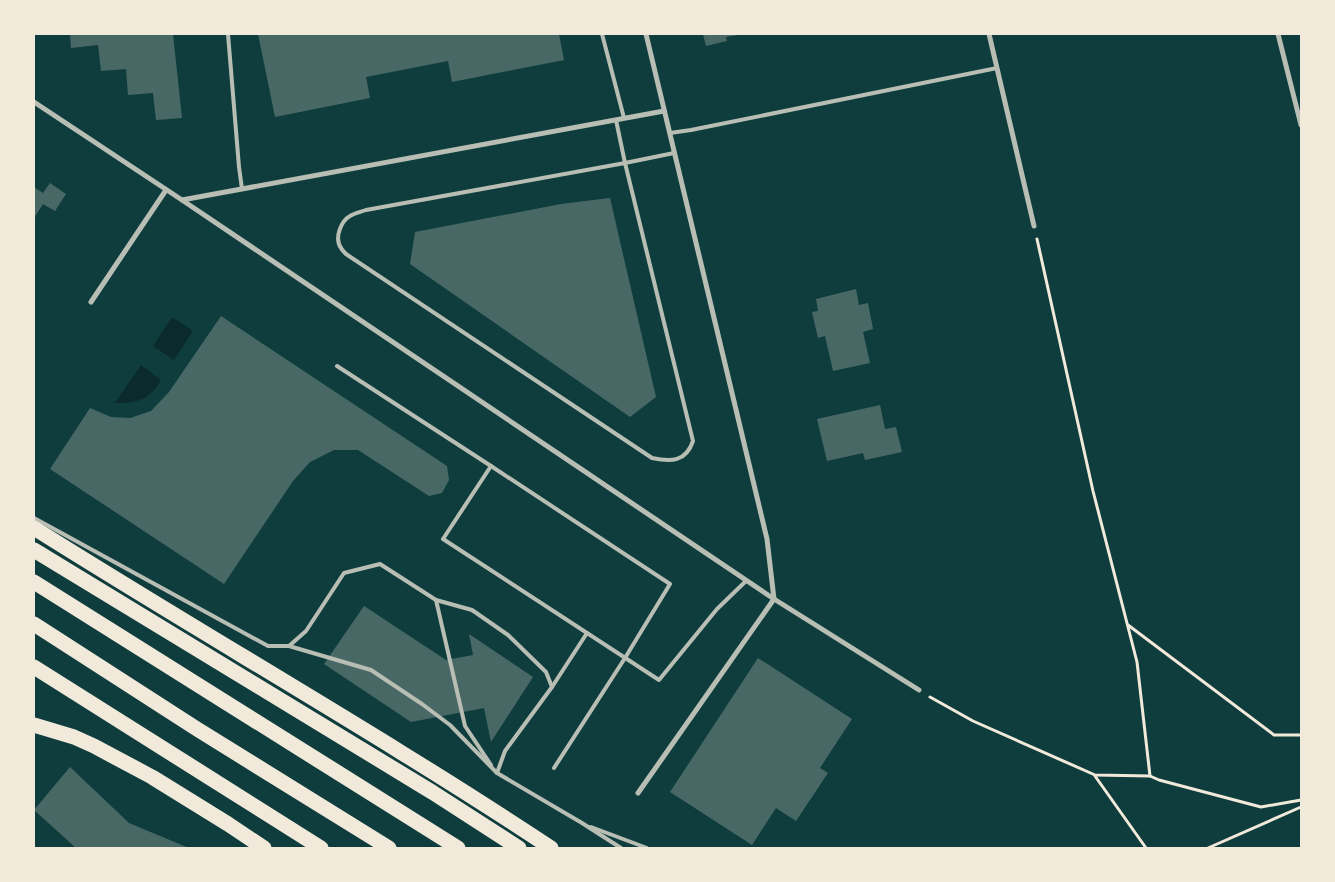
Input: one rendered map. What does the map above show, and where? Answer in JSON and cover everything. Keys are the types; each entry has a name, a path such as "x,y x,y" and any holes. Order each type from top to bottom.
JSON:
{"highway":[{"path":"34,528 551,848"},
{"path":"34,550 366,752 519,848"},
{"path":"34,582 458,848"},
{"path":"34,624 389,848"},
{"path":"34,667 320,848"},
{"path":"34,725 74,737 152,777 264,848"}],"street":[{"path":"638,793 774,599 767,539 646,34"},
{"path":"989,34 1034,226"},
{"path":"1278,34 1301,125"},
{"path":"34,102 774,599 919,690"},
{"path":"182,200 664,111"},
{"path":"91,302 166,190"}],"lane":[{"path":"228,34 242,189"},
{"path":"602,34 624,118"},
{"path":"670,133 997,68"},
{"path":"616,120 625,163 694,441 691,449 684,456 676,460 664,461 652,458 346,254 340,247 338,239 344,221 351,215 366,210 625,163 674,153"},
{"path":"337,366 670,584 554,768"},
{"path":"491,466 443,539 659,680 717,610 746,580"},
{"path":"34,518 268,646 289,646 371,670 450,725 496,773 621,848"},
{"path":"289,646 306,631 344,573 380,564 436,600 472,610 508,635 546,672 552,687"},
{"path":"436,600 465,726 496,773"},
{"path":"496,773 505,751 552,687 587,633"},
{"path":"582,824 647,848"}],"path":[{"path":"1034,226 1093,491 1137,662 1150,776"},
{"path":"1128,625 1274,735 1301,735"},
{"path":"919,690 973,721 1095,776 1150,776 1158,780 1261,807 1301,800"},
{"path":"1095,776 1146,848"},
{"path":"1208,848 1301,807"}],"water":[{"path":"172,317 193,331 174,360 153,346"},
{"path":"141,365 161,380 157,386 142,399 115,403"}],"building":[{"path":"70,34 173,34 182,118 156,120 153,93 128,95 126,69 101,71 98,45 71,48"},
{"path":"258,34 559,34 564,60 452,82 448,61 366,77 370,98 275,117"},
{"path":"703,34 738,35 726,37 727,41 706,46"},
{"path":"50,183 66,194 55,211 43,204 34,218 34,187 43,193"},
{"path":"610,198 656,397 630,417 410,264 415,232 561,204"},
{"path":"856,289 859,305 868,303 873,329 863,332 870,363 833,371 825,336 818,338 812,312 818,311 816,299"},
{"path":"221,316 447,466 449,480 442,493 429,496 358,450 334,450 310,462 293,481 224,584 50,469 90,408 111,417 130,418 151,411 169,392"},
{"path":"880,405 885,429 896,427 902,452 865,460 863,453 827,461 817,419"},
{"path":"364,606 446,660 473,655 469,634 533,677 491,742 484,708 411,722 324,664"},
{"path":"758,658 852,719 820,768 828,773 796,821 776,808 752,845 670,792"},
{"path":"70,767 129,823 189,848 76,848 34,810"}]}
